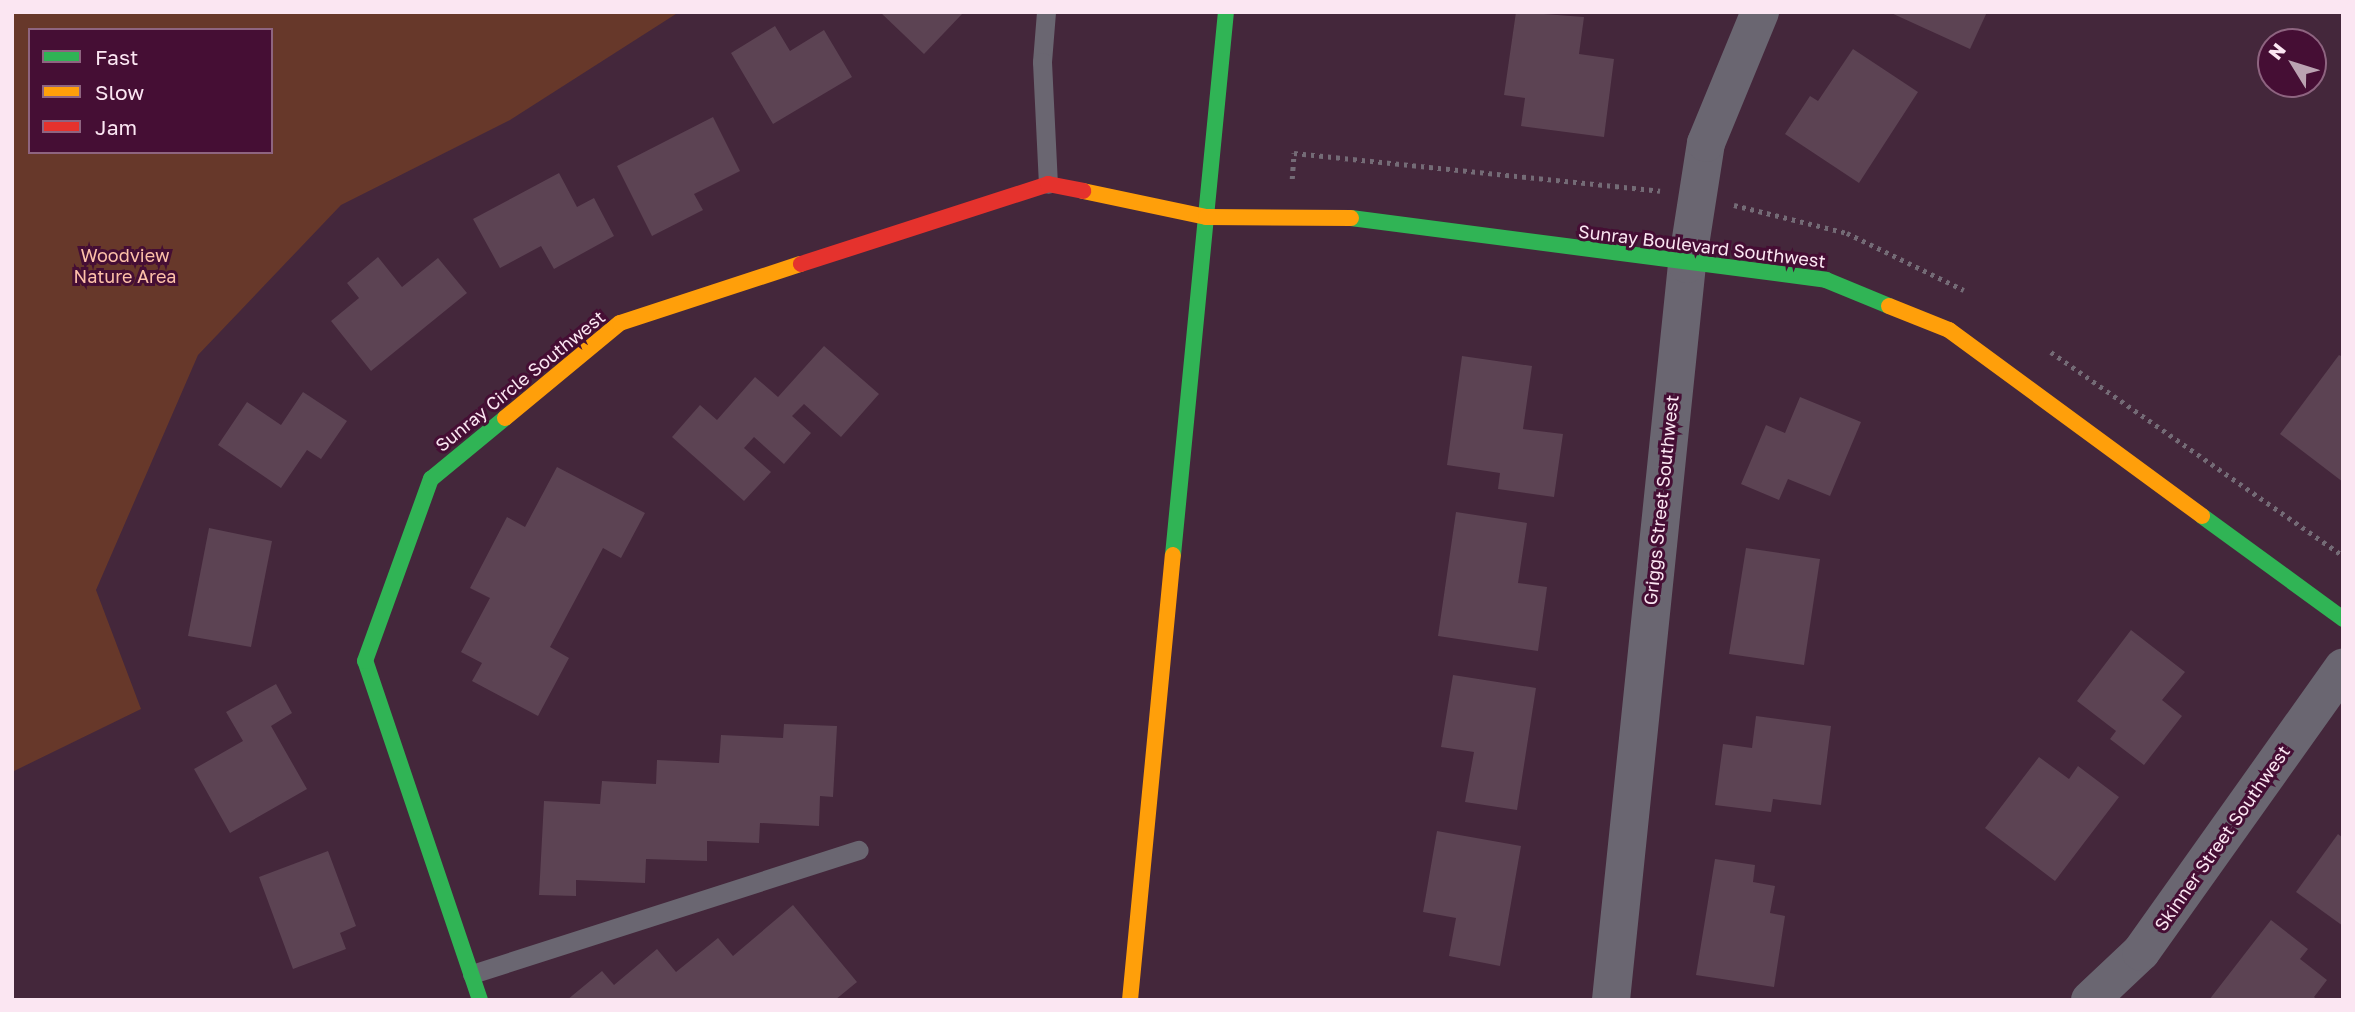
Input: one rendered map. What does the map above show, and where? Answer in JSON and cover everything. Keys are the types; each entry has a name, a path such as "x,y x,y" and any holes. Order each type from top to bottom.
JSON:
{"street":[{"path":"1129,1000 1226,12"},
{"name":"Griggs Street Southwest","path":"1611,1000 1687,264 1706,144 1760,12"},
{"name":"Sunray Circle Southwest","path":"480,1000 365,661 431,479 621,323 1048,184 1206,217"},
{"name":"Sunray Boulevard Southwest","path":"1206,217 1342,217 1826,280 1949,330 2343,619"},
{"name":"Skinner Street Southwest","path":"2091,1000 2141,952 2343,668"}],"lane":[{"path":"1046,12 1042,62 1048,184"},
{"path":"472,974 859,850"}],"green space":[{"name":"Woodview Nature Area","path":"12,12 679,12 510,120 341,205 198,355 96,590 141,709 12,772"}],"building":[{"path":"880,12 960,12 962,14 924,54"},
{"path":"1516,12 1584,17 1579,54 1614,59 1604,137 1521,126 1525,98 1504,95"},
{"path":"1889,12 1987,12 1970,49"},
{"path":"775,26 790,51 824,30 852,77 773,124 731,53"},
{"path":"1853,49 1918,92 1859,183 1785,134 1810,96 1818,101"},
{"path":"713,117 740,171 694,194 703,210 652,236 617,166"},
{"path":"559,173 577,207 594,198 614,236 554,269 541,246 500,268 473,219"},
{"path":"378,257 402,287 438,258 467,293 371,371 331,321 359,298 347,283"},
{"path":"824,346 879,394 841,437 804,404 792,416 811,433 784,464 754,437 744,448 771,472 744,501 672,437 700,405 717,420 755,377 778,397"},
{"path":"2339,355 2343,357 2343,482 2280,434"},
{"path":"1462,356 1532,366 1523,429 1563,434 1554,497 1498,489 1500,473 1447,465"},
{"path":"303,392 347,421 321,459 307,450 281,488 218,445 247,402 281,425"},
{"path":"1800,397 1861,422 1830,496 1788,479 1779,500 1741,484 1766,425 1785,433"},
{"path":"557,467 645,513 621,558 603,548 550,647 569,658 538,716 472,681 482,663 461,652 490,598 470,588 507,517 525,527"},
{"path":"1456,512 1527,523 1518,583 1547,587 1538,651 1438,636"},
{"path":"209,528 272,541 251,647 188,636"},
{"path":"1746,548 1820,559 1804,665 1729,654"},
{"path":"2131,630 2185,672 2162,700 2182,716 2144,765 2110,739 2116,731 2077,701"},
{"path":"1453,675 1536,688 1517,810 1465,802 1474,752 1441,747"},
{"path":"276,684 292,713 271,726 307,789 230,833 194,769 243,741 226,712"},
{"path":"1756,716 1831,726 1821,805 1773,799 1771,812 1715,805 1723,744 1752,748"},
{"path":"784,724 837,726 833,797 820,796 819,826 760,823 759,843 707,841 707,861 646,859 645,883 576,880 576,896 539,895 544,801 600,804 602,781 656,784 657,760 719,763 721,735 783,738"},
{"path":"2039,757 2069,779 2078,766 2119,797 2055,881 1985,828"},
{"path":"1437,831 1521,846 1500,966 1449,956 1456,918 1423,912"},
{"path":"2338,834 2343,838 2343,926 2296,892"},
{"path":"328,851 356,926 340,933 346,949 293,969 259,877"},
{"path":"1715,859 1755,865 1753,882 1775,886 1770,913 1785,916 1774,987 1696,975"},
{"path":"793,905 857,982 835,1000 567,1000 602,971 614,985 657,949 676,972 718,938 733,956"},
{"path":"2271,920 2308,949 2300,959 2327,980 2314,997 2318,1000 2209,1000"}],"traffic: fast":[{"path":"1173,555 1226,12"},
{"path":"1351,218 1826,280 1889,306"},
{"path":"480,1000 365,661 431,479 505,418"},
{"path":"2202,516 2343,619"}],"traffic: slow":[{"path":"1083,191 1206,217 1351,218"},
{"path":"505,418 620,323 801,264"},
{"path":"1889,306 1949,330 2202,516"},
{"path":"1130,1000 1173,555"}],"traffic: jam":[{"path":"801,264 1048,184 1083,191"}]}
